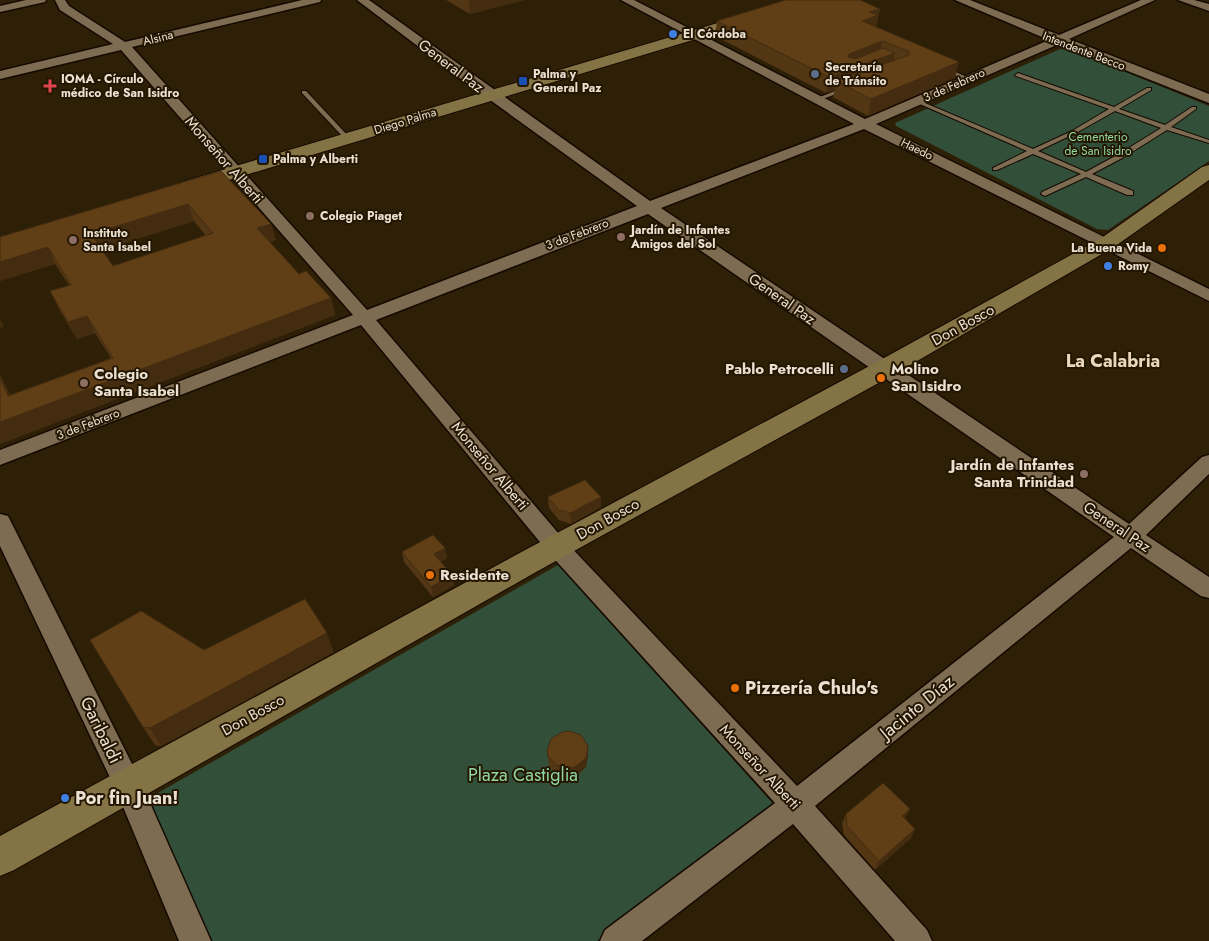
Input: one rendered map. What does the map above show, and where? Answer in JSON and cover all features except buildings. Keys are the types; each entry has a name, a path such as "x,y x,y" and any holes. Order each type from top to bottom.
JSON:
{"street":[{"path":"0,9 41,0"},
{"name":"Monseñor Alberti","path":"60,0 64,8 124,46 363,316 557,547 796,805 916,941"},
{"name":"Alsina","path":"0,75 316,0"},
{"name":"General Paz","path":"362,0 490,96 649,207 1209,589"},
{"name":"Haedo","path":"626,0 866,124 1107,243 1209,296"},
{"name":"Diego Palma","path":"168,192 810,0"},
{"name":"Intendente Becco","path":"960,0 1209,100"},
{"name":"3 de Febrero","path":"0,458 363,316 866,124 1150,0"},
{"path":"1183,0 1209,8"},
{"name":"Don Bosco","path":"0,857 557,547 884,369 1107,243 1209,171"},
{"name":"Jacinto Díaz","path":"616,941 796,805 1131,536 1209,462"},
{"name":"Garibaldi","path":"0,522 128,785 195,941"}],"lane":[{"path":"935,64 968,79"},
{"path":"1018,74 1207,142"},
{"path":"818,99 855,86"},
{"path":"995,169 1034,152 1149,89"},
{"path":"304,92 347,138"},
{"path":"916,101 1130,193"},
{"path":"1045,194 1088,175 1167,128 1194,108"}],"green space":[{"name":"Cementerio de San Isidro","path":"1060,49 1072,50 1209,106 1209,161 1108,230 1097,229 896,126 895,123"},
{"name":"Plaza Castiglia","path":"558,565 775,806 597,941 211,941 149,798"}],"place":[{"name":"El Córdoba","path":"673,34"},
{"name":"Secretaría de Tránsito","path":"815,74"},
{"name":"Palma y General Paz","path":"523,81"},
{"name":"IOMA - Círculo médico de San Isidro","path":"50,86"},
{"name":"Palma y Alberti","path":"263,159"},
{"name":"Colegio Piaget","path":"310,216"},
{"name":"Jardín de Infantes Amigos del Sol","path":"621,237"},
{"name":"Instituto Santa Isabel","path":"73,240"},
{"name":"La Buena Vida","path":"1162,248"},
{"name":"Romy","path":"1108,266"},
{"name":"Pablo Petrocelli","path":"844,369"},
{"name":"Molino San Isidro","path":"881,378"},
{"name":"Colegio Santa Isabel","path":"84,383"},
{"name":"Jardín de Infantes Santa Trinidad","path":"1084,474"},
{"name":"Residente","path":"430,575"},
{"name":"Pizzería Chulo's","path":"735,688"},
{"name":"Por fin Juan!","path":"65,798"}],"district":[{"name":"La Calabria","path":"1113,361"}]}
